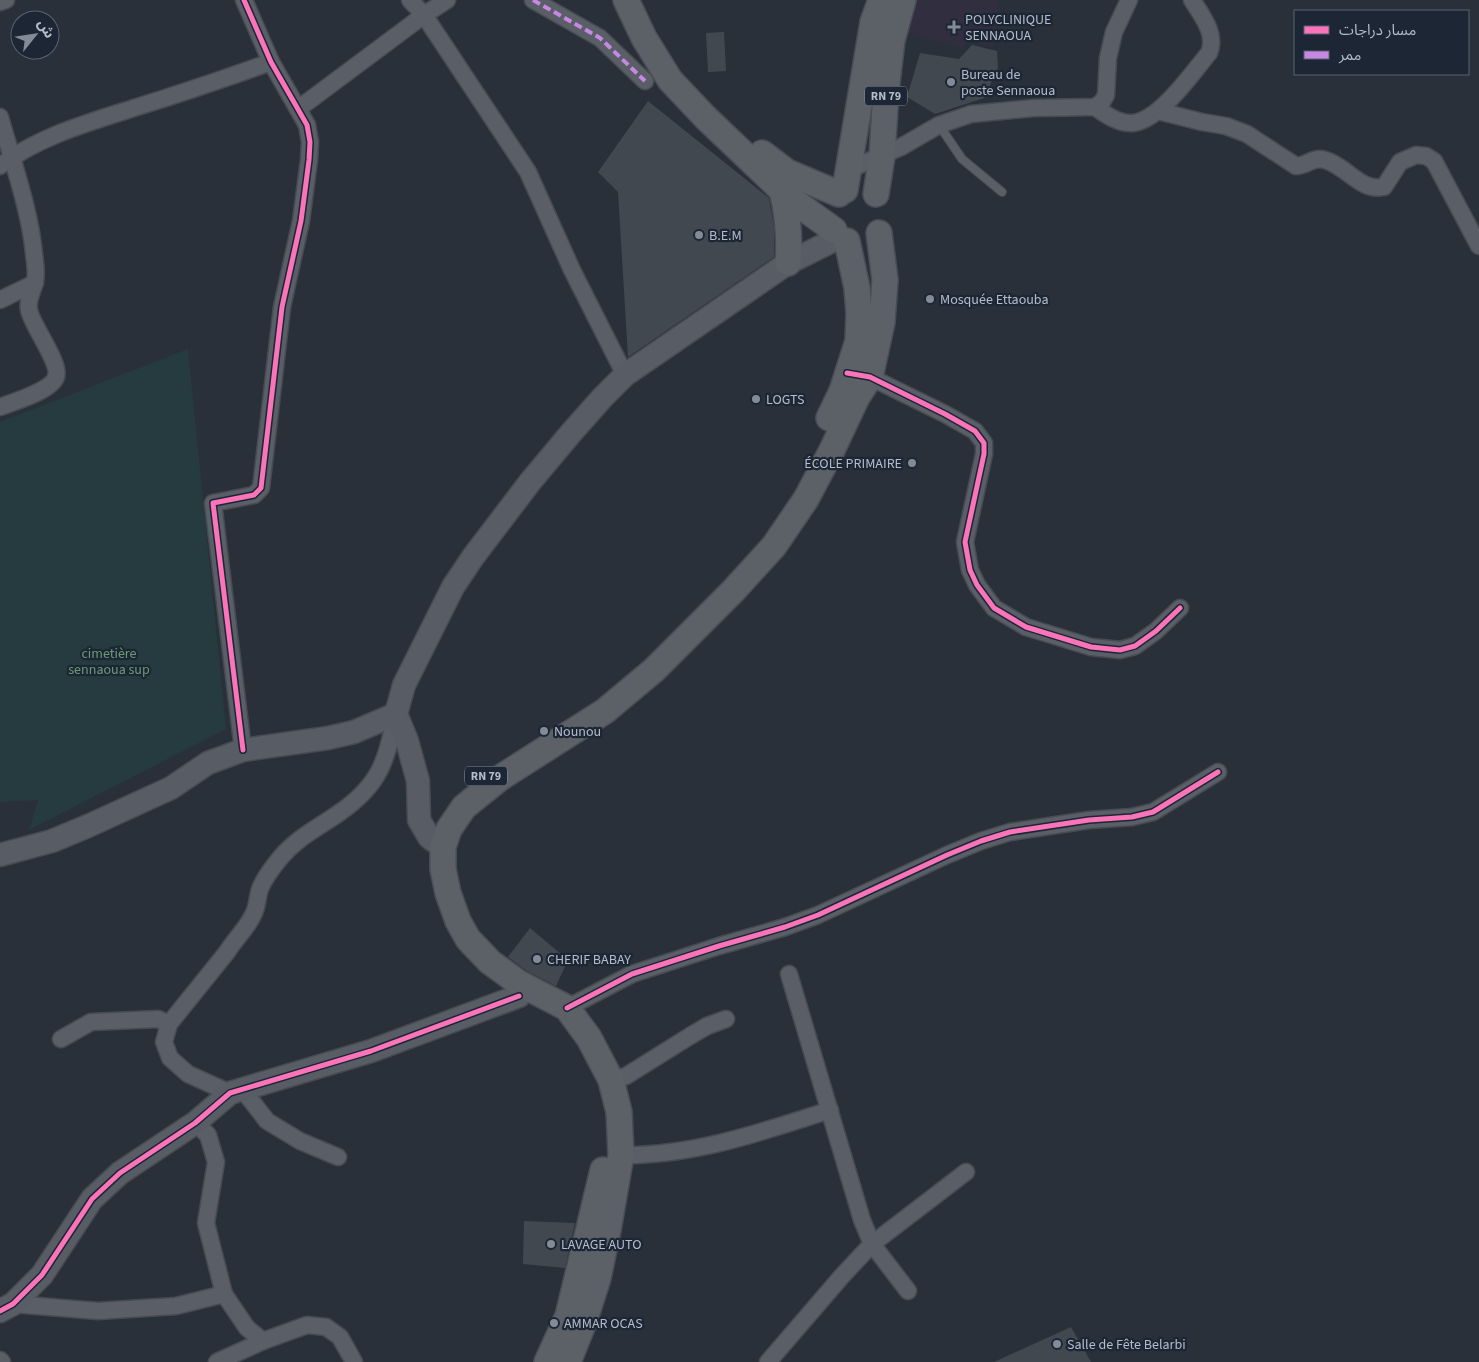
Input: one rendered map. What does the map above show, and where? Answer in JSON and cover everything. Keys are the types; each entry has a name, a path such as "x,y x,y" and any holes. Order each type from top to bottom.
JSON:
{"main road":[{"path":"626,0 644,38 670,80 705,118 782,190 840,236 856,243 873,239 884,225 886,216 885,208 876,194 871,190 787,172 774,163 720,113 688,76 656,27 643,0"},
{"name":"RN 79","path":"844,185 873,22 881,0"},
{"name":"RN 79","path":"876,194 882,156 886,91 892,40 904,0"},
{"path":"840,236 830,216 831,208 844,185"},
{"path":"782,190 788,214 790,246 788,263"},
{"path":"568,1362 584,1322 598,1278 622,1155 619,1112 611,1080 589,1038 567,1008 512,978 490,962 468,939 458,921 448,893 443,869 443,847 448,829 464,807 500,778 605,711 654,670 734,590 774,546 806,499 857,397 858,375 882,322 885,280 879,233"},
{"path":"434,841 419,820 418,781 396,714 404,685 453,587 473,557 530,482 590,411 625,375 788,263 840,236"},
{"name":"RN 79","path":"547,1362 568,1316 605,1160 608,1136 600,1088 593,1067 568,1027 480,969 457,948 442,922 434,895 430,868 434,841 444,815 460,798 493,771 607,692 675,636 761,542 785,505 814,451 842,391 858,375 859,313 856,288 840,236"},
{"path":"0,854 52,840 88,826 171,788 208,763 243,750 328,738 354,732 396,714"},
{"path":"7,1308 42,1275 92,1199 120,1173 237,1092 372,1051 520,996"}],"street":[{"path":"0,2 6,0"},
{"path":"243,750 213,503 254,495 261,488 282,307 301,221 310,160 310,142 307,125 271,62 244,0"},
{"path":"410,0 424,15 528,172 572,270 625,375"},
{"path":"298,109 447,0"},
{"path":"533,0 600,38 645,80"},
{"path":"844,185 882,156 939,125 971,114 1034,108 1095,107 1102,102 1106,95 1108,58 1114,32 1129,0"},
{"path":"1095,107 1110,118 1133,123 1152,116 1165,105 1209,53 1213,44 1211,34 1192,0"},
{"path":"6,162 34,144 71,130 271,62"},
{"path":"1158,111 1226,126 1247,134 1296,166 1302,166 1317,158 1327,160 1365,186 1374,189 1384,187 1400,162 1416,155 1426,156 1434,161 1443,175 1479,246"},
{"path":"0,117 6,162 32,237 36,274 35,283 28,300 30,312 53,361 57,376 53,383 46,388 0,407"},
{"path":"0,300 35,283"},
{"path":"858,375 945,414 976,431 980,436 984,443 984,454 965,542 970,570 977,585 994,608 1026,627 1090,647 1120,650 1135,646 1156,632 1180,608"},
{"path":"338,1157 300,1141 267,1121 237,1092 188,1074 170,1058 164,1042 169,1024 227,952 253,916 260,889 279,859 293,844 319,825 340,813 372,785 388,754 396,714"},
{"path":"567,1008 632,974 818,915 981,841 1010,832 1089,820 1132,817 1153,812 1218,772"},
{"path":"789,974 862,1220 872,1244 908,1291"},
{"path":"61,1039 91,1022 158,1019 169,1024"},
{"path":"611,1080 626,1076 707,1026 726,1019"},
{"path":"622,1155 649,1155 714,1145 830,1110"},
{"path":"195,1122 208,1135 216,1162 206,1222 224,1294 247,1328 263,1341"},
{"path":"768,1362 872,1244 966,1172"},
{"path":"7,1308 98,1311 176,1306 224,1294"},
{"path":"217,1362 263,1341 306,1325 326,1327 340,1337 354,1362"}],"lane":[{"path":"939,125 962,158 1002,192"}],"shaded area":[{"name":"POLYCLINIQUE SENNAOUA","path":"917,0 997,0 1002,20 992,47 968,40 963,48 907,33"}],"green space":[{"name":"cimetière sennaoua sup","path":"188,349 226,729 29,830 38,800 0,802 0,422"}],"building":[{"path":"724,32 726,71 708,72 706,33"},
{"name":"Bureau de poste Sennaoua","path":"972,45 997,51 998,68 984,98 935,114 907,97 920,53 959,59"},
{"name":"B.E.M","path":"648,101 769,198 774,228 774,257 628,357 618,192 598,172"},
{"name":"CHERIF BABAY","path":"530,928 568,960 556,986 527,971 508,957"},
{"name":"LAVAGE AUTO","path":"524,1221 575,1223 565,1268 523,1264"},
{"name":"Salle de Fête Belarbi","path":"1071,1327 1091,1362 994,1362"}],"marked path":[{"path":"533,0 600,38 645,81"}],"cycle path":[{"path":"243,750 213,503 254,495 261,488 282,307 301,221 310,142 307,125 271,62 244,0"},
{"path":"847,373 870,377 945,414 975,431 984,443 984,454 965,542 970,570 977,585 994,608 1026,627 1091,647 1120,650 1135,646 1156,631 1180,608"},
{"path":"567,1008 632,974 818,915 981,841 1010,832 1089,820 1132,817 1153,812 1218,772"},
{"path":"0,1311 13,1304 42,1275 92,1199 120,1173 195,1123 230,1093 371,1051 519,996"}],"place":[{"name":"POLYCLINIQUE SENNAOUA","path":"954,27"},
{"name":"Bureau de poste Sennaoua","path":"951,82"},
{"name":"B.E.M","path":"699,235"},
{"name":"Mosquée Ettaouba","path":"930,299"},
{"name":"LOGTS","path":"756,399"},
{"name":"ÉCOLE PRIMAIRE","path":"912,463"},
{"name":"Nounou","path":"544,731"},
{"name":"CHERIF BABAY","path":"537,959"},
{"name":"LAVAGE AUTO","path":"551,1244"},
{"name":"AMMAR OCAS","path":"554,1323"},
{"name":"Salle de Fête Belarbi","path":"1057,1344"}]}
